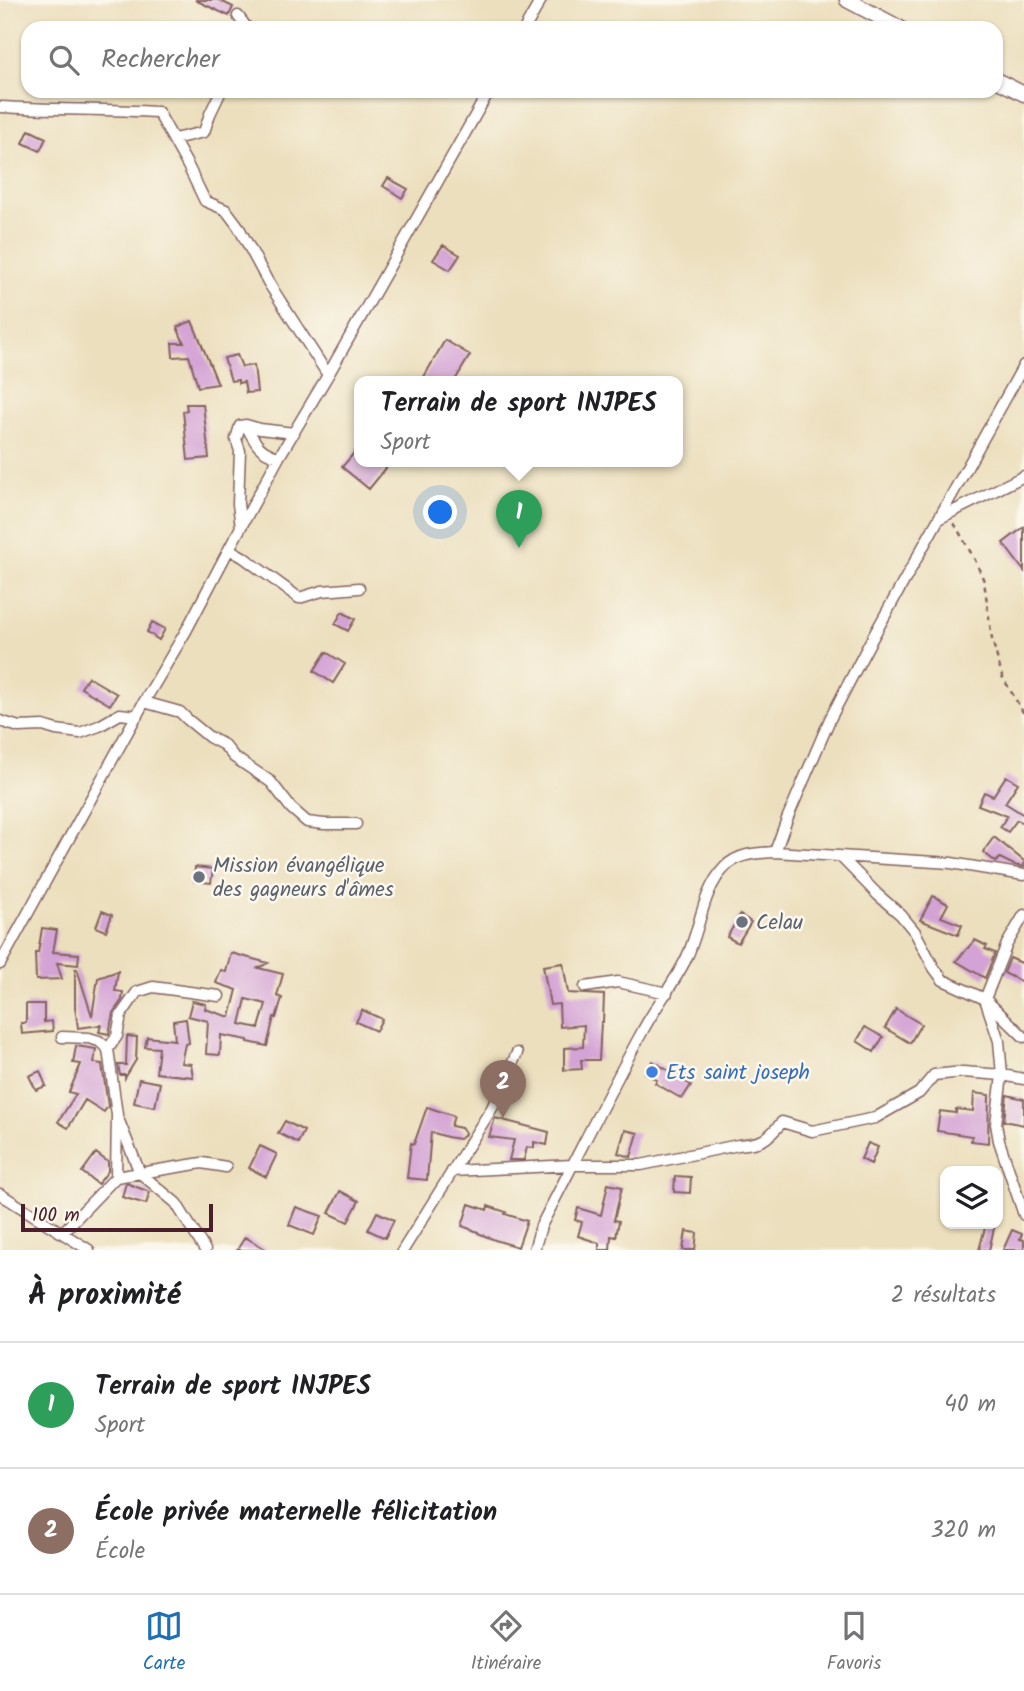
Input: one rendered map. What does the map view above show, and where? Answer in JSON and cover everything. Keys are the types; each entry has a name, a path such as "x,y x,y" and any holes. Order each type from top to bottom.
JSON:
{"street":[{"path":"529,21 541,0"},
{"path":"847,0 887,21"},
{"path":"238,16 242,21"},
{"path":"1003,83 1024,94"},
{"path":"174,139 204,132 218,98"},
{"path":"0,964 136,716 186,631 279,457 485,98"},
{"path":"0,107 158,112 205,201 226,210 238,226 268,282 328,375"},
{"path":"775,852 830,719 868,646 945,516 1024,365"},
{"path":"246,425 261,449 267,454 279,457"},
{"path":"241,527 238,504 240,451 236,439 240,426 294,433"},
{"path":"945,516 1024,476"},
{"path":"229,549 299,598 322,591 359,587"},
{"path":"144,702 180,712 209,737 224,745 234,757 271,782 285,801 307,822 356,824"},
{"path":"0,721 19,727 43,726 80,733 120,714 136,716"},
{"path":"534,1250 541,1226 643,1030 692,949 703,906 712,886 734,859 775,852 951,863 1024,875"},
{"path":"841,857 901,915 915,932 943,980 985,999 1024,1037"},
{"path":"1024,915 1007,944 985,999 999,1041 1002,1076 996,1125 999,1142 1024,1215"},
{"path":"585,988 618,982 667,993"},
{"path":"108,1049 117,1036 121,1015 137,992 153,987 219,996"},
{"path":"62,1037 89,1038 99,1041 108,1049 117,1115 116,1178"},
{"path":"403,1250 492,1108 517,1053"},
{"path":"452,1171 573,1165 641,1165 753,1144 769,1138 782,1122 812,1131 875,1118 919,1093 934,1076 963,1072 1024,1079"},
{"path":"117,1115 140,1174 176,1203 205,1250"},
{"path":"62,1233 116,1178 202,1163 226,1167"},
{"path":"0,1195 89,1250"}],"path":[{"path":"945,516 975,560 984,581 992,639 1002,676 1024,714"}],"building":[{"path":"195,0 219,0 233,7 229,16"},
{"path":"29,130 46,138 40,151 23,143"},
{"path":"388,178 408,189 402,198 383,186"},
{"path":"443,245 460,255 450,270 433,260"},
{"path":"192,321 218,384 198,387 189,356 173,357 172,343 184,343 177,327"},
{"path":"445,340 470,355 458,376 424,376"},
{"path":"237,355 242,367 254,365 257,392 246,393 244,382 231,381 224,358"},
{"path":"186,404 203,404 209,458 188,460 183,411 187,410"},
{"path":"354,453 354,467 387,467 369,489 342,467"},
{"path":"1024,527 1024,571 1003,543"},
{"path":"342,612 355,619 348,631 335,624"},
{"path":"152,622 165,629 159,640 147,632"},
{"path":"326,652 345,664 333,683 314,671"},
{"path":"88,677 117,694 110,705 81,688"},
{"path":"1006,776 1018,783 1005,803 1024,815 1024,823 1017,820 1008,832 1000,827 1007,816 978,805 984,792 993,796"},
{"path":"994,837 1024,861 1024,867 1000,858 996,862 983,852"},
{"path":"195,867 213,869 211,883 194,881"},
{"path":"933,896 948,904 941,917 962,925 958,935 920,920"},
{"path":"102,911 112,915 106,931 96,927"},
{"path":"740,915 751,922 738,943 727,937"},
{"path":"42,928 57,930 53,952 79,954 78,965 57,963 62,979 36,980 35,953 38,953"},
{"path":"975,940 995,953 985,978 956,961"},
{"path":"231,953 268,963 258,968 283,974 277,996 282,998 267,1046 221,1035 220,1055 206,1054 208,1021 188,1016 192,1001 206,1004 205,1009 230,1017 237,990 216,983 221,970 226,972","holes":["246,999 266,1004 259,1028 240,1024"]},
{"path":"1010,958 1024,964 1024,983 1004,973"},
{"path":"563,963 568,993 604,995 599,1060 581,1060 582,1069 564,1070 564,1048 583,1047 584,1025 560,1027 559,1004 550,1005 543,966"},
{"path":"75,969 92,1016 98,978 118,971 115,991 123,992 122,1000 113,1013 109,1034 99,1032 101,1025 78,1028"},
{"path":"26,1004 44,1004 44,1022 52,1021 53,1031 22,1034 21,1023 26,1023"},
{"path":"896,1009 921,1024 910,1043 885,1028"},
{"path":"362,1010 382,1019 376,1031 356,1022"},
{"path":"186,1019 189,1043 185,1044 181,1063 191,1064 193,1077 156,1073 159,1048 145,1047 147,1037 175,1040 173,1021"},
{"path":"865,1027 883,1037 874,1052 857,1041"},
{"path":"127,1036 137,1037 136,1060 125,1078 125,1075 120,1075 118,1065 126,1065"},
{"path":"76,1046 96,1049 94,1063 102,1064 108,1106 104,1112 85,1100 68,1128 58,1122 76,1094 69,1092 81,1064 73,1063"},
{"path":"653,1061 691,1085 682,1099 655,1083 657,1080 645,1073"},
{"path":"40,1071 46,1086 36,1090 29,1076"},
{"path":"139,1079 160,1083 155,1107 134,1103"},
{"path":"974,1093 989,1095 988,1143 971,1141 972,1136 937,1131 940,1111 973,1111"},
{"path":"1007,1095 1024,1099 1024,1125 1004,1121"},
{"path":"427,1107 454,1116 451,1126 461,1128 465,1133 459,1139 431,1132 427,1180 407,1178 411,1143 414,1144"},
{"path":"495,1118 549,1132 547,1145 534,1142 534,1148 527,1147 524,1160 509,1160 514,1140 489,1137"},
{"path":"285,1121 304,1131 298,1143 278,1133"},
{"path":"625,1130 638,1133 631,1157 618,1153"},
{"path":"868,1143 878,1147 871,1164 861,1159"},
{"path":"260,1146 277,1154 266,1177 249,1168"},
{"path":"96,1153 108,1162 108,1171 98,1184 82,1172"},
{"path":"675,1176 691,1177 690,1193 674,1192"},
{"path":"126,1183 150,1192 146,1204 122,1197"},
{"path":"608,1184 622,1187 614,1220 619,1221 616,1237 611,1236 610,1250 599,1250 599,1243 578,1236 582,1222 575,1220 578,1208 601,1215"},
{"path":"340,1191 359,1201 348,1222 329,1213"},
{"path":"469,1204 487,1210 488,1206 527,1221 518,1247 462,1226"},
{"path":"296,1207 322,1216 314,1235 289,1225"},
{"path":"377,1212 394,1220 385,1238 368,1230"},
{"path":"985,1229 994,1229 989,1250 979,1250"},
{"path":"1012,1230 1022,1234 1020,1239 1024,1240 1024,1250 1003,1250"},
{"path":"686,1231 697,1233 695,1250 683,1250"},
{"path":"245,1237 267,1250 237,1250"}],"place":[{"name":"Terrain de sport INJPES","path":"519,548"},
{"name":"Mission évangélique des gagneurs d'âmes","path":"199,877"},
{"name":"Celau","path":"742,922"},
{"name":"Ets saint joseph","path":"652,1072"},
{"name":"École privée maternelle félicitation","path":"503,1118"}]}
